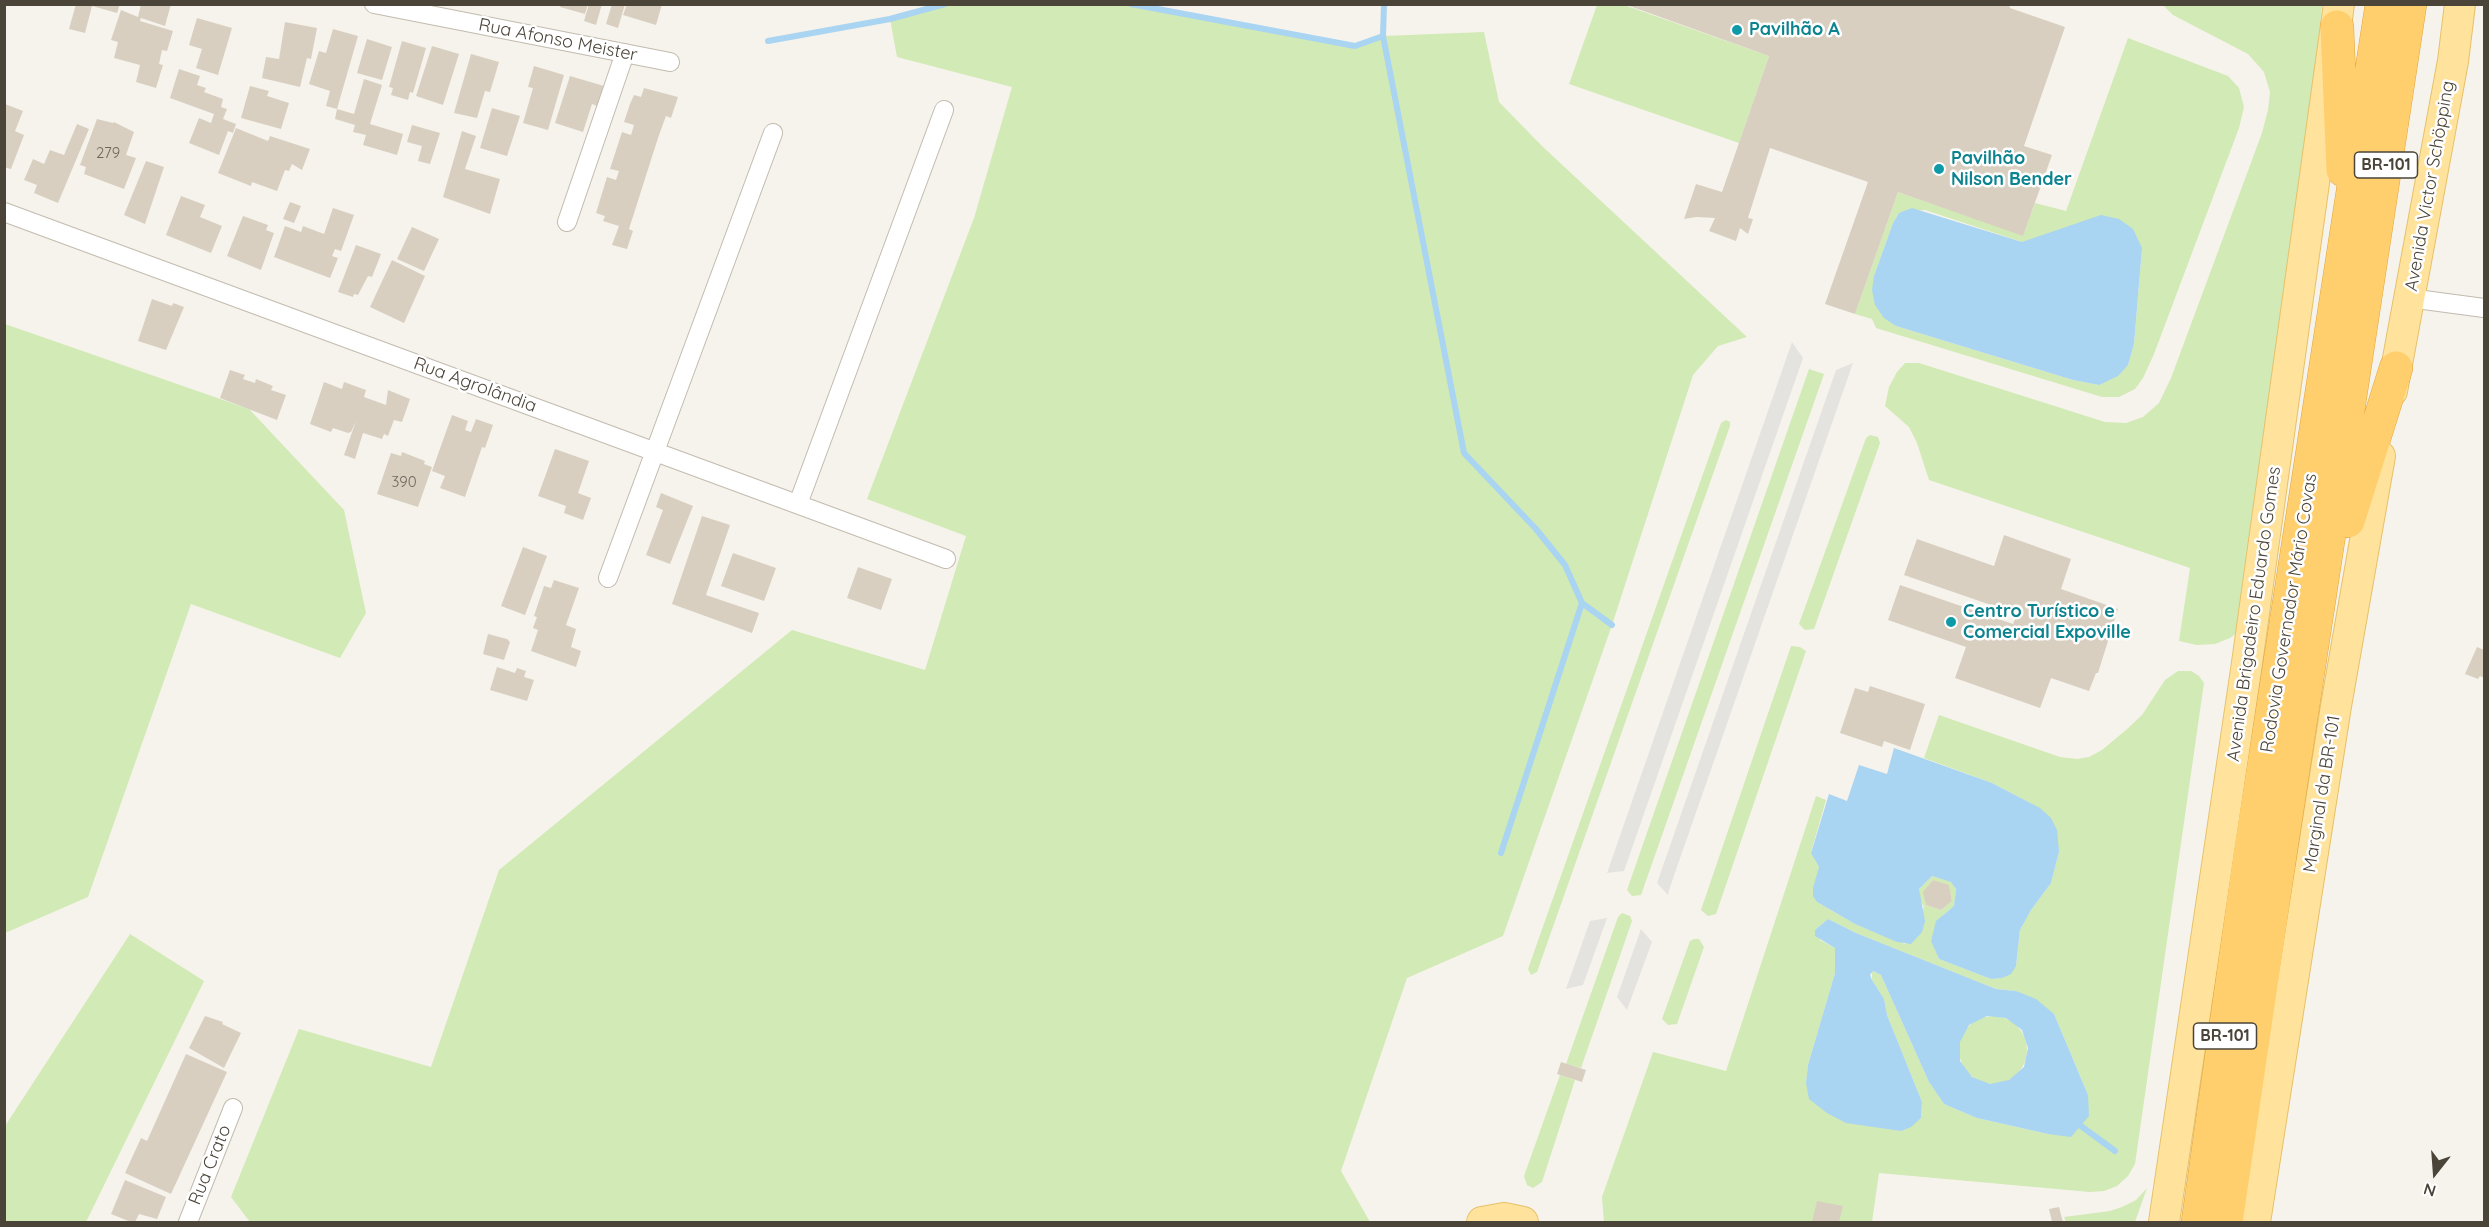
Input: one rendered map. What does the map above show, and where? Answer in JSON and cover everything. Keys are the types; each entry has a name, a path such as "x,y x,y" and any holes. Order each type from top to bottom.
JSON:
{"highway":[{"name":"Rodovia Governador Mário Covas","path":"2198,1222 2251,849 2382,4"},
{"name":"Rodovia Governador Mário Covas","path":"2226,1222 2410,4"},
{"path":"2338,16 2346,245"},
{"path":"2316,623 2396,368"}],"main road":[{"name":"Avenida Victor Schöpping","path":"2396,368 2453,61 2460,4"},
{"name":"Avenida Brigadeiro Eduardo Gomes","path":"2164,1222 2246,670 2338,16"},
{"name":"Marginal da BR-101","path":"2255,1222 2336,706 2396,368"},
{"path":"2150,1222 2170,1184"},
{"path":"1482,1222 1504,1218 1523,1222"}],"street":[{"name":"Rua Afonso Meister","path":"374,4 670,62"},
{"path":"567,222 625,53"},
{"path":"798,504 944,110"},
{"path":"608,578 773,133"},
{"name":"Rua Agrolândia","path":"4,212 946,559"},
{"path":"2409,298 2484,308"},
{"name":"Rua Crato","path":"188,1222 233,1108"}],"green space":[{"path":"1131,4 1355,46 1383,36 1484,32 1499,102 1542,146 1747,337 1718,346 1693,375 1612,625 1503,936 1407,978 1341,1171 1370,1222 250,1222 231,1197 299,1029 431,1067 499,870 792,630 925,670 966,536 867,499 974,218 1012,87 897,57 890,19 945,5"},
{"path":"1597,5 1624,5 1769,56 1739,143 1569,84"},
{"path":"2163,5 2322,5 2314,89 2242,629 2230,638 2215,644 2197,645 2179,641 2190,568 1929,480 1917,443 1909,427 1885,406 1889,387 1905,363 1919,363 2105,422 2126,423 2143,417 2159,403 2171,378 2262,133 2270,92 2264,72 2248,54 2173,15"},
{"path":"2128,38 2228,76 2239,88 2244,107 2239,128 2154,354 2135,389 2119,397 2102,397 1876,328 1872,319 1855,314 1898,192 2023,235 2035,203 2066,211","holes":["1925,210 2022,242 2142,248 2134,344 2128,365 2099,385 2073,380 1896,326 1874,276 1893,223 1899,213"]},
{"path":"5,324 249,409 344,510 366,613 340,658 191,604 88,897 5,933"},
{"path":"1809,369 1824,374 1641,895 1632,896 1627,890"},
{"path":"1726,420 1730,422 1730,426 1537,972 1531,975 1528,969 1721,423"},
{"path":"1870,435 1878,437 1880,443 1814,629 1805,630 1799,624 1866,438"},
{"path":"1791,646 1800,647 1806,651 1716,914 1708,916 1701,910"},
{"path":"2178,671 2191,671 2204,683 2135,1164 2128,1176 2117,1186 2104,1191 2090,1192 1879,1173 1872,1222 1604,1222 1602,1197 1653,1052 1726,1071 1816,796 1826,800 1811,852 1819,867 1817,902 1855,924 1905,944 1924,907 1920,900 1919,889 1932,876 1952,882 1956,889 1954,906 1942,916 1931,940 1939,959 1991,979 2002,978 2016,966 2020,930 2031,910 2051,883 2059,852 2032,804 1992,783 1924,758 1939,715 2060,757 2077,759 2089,757 2102,750 2126,730 2142,715 2165,680","holes":["1933,880 1949,886 1952,901 1941,910 1926,905 1924,892","1828,919 1856,933 1996,989 2016,991 2054,1014 2088,1095 2048,1134 1977,1118 1944,1104 1929,1082 1881,975 1872,971 1872,980 1884,999 1887,1015 1922,1102 1921,1118 1901,1131 1879,1127 1806,1083 1808,1065 1835,973 1835,948 1820,940 1815,930"]},
{"path":"1622,913 1630,916 1632,921 1581,1068 1566,1064 1618,917"},
{"path":"130,934 204,981 86,1222 5,1222 5,1126"},
{"path":"1699,939 1704,947 1677,1024 1668,1025 1662,1019 1690,941"},
{"path":"1993,1016 2006,1019 2017,1026 2024,1037 2027,1050 2024,1063 2017,1074 2006,1081 1993,1084 1980,1081 1969,1074 1962,1063 1959,1050 1962,1037 1969,1026 1980,1019"},
{"path":"1560,1075 1575,1080 1542,1182 1533,1188 1527,1185 1524,1176"},
{"path":"2147,1188 2135,1222 2066,1222 2064,1217 2110,1211 2122,1207 2136,1200"}],"shaded area":[{"path":"1792,342 1803,358 1624,871 1607,873"},
{"path":"1853,363 1668,895 1657,883 1836,370"},
{"path":"1607,918 1583,985 1566,989 1590,921"},
{"path":"1641,929 1652,942 1627,1010 1617,997"}],"water":[{"path":"1912,208 2022,242 2101,215 2119,219 2133,229 2142,248 2134,344 2128,365 2118,376 2099,385 2073,380 1896,326 1884,318 1875,305 1872,290 1874,276 1893,223 1899,213"},
{"path":"1894,748 1992,783 2040,808 2051,818 2057,830 2059,852 2051,883 2031,910 2020,930 2016,966 2011,974 1991,979 1939,959 1931,941 1936,921 1954,906 1956,889 1951,882 1932,876 1919,889 1925,921 1922,932 1911,944 1897,942 1855,924 1817,902 1813,896 1819,867 1811,853 1829,794 1847,801 1859,765 1887,774"},
{"path":"1828,919 1856,933 1996,989 2016,991 2036,999 2054,1014 2088,1095 2089,1116 2071,1137 1977,1118 1944,1104 1929,1082 1881,975 1873,971 1870,975 1884,999 1887,1015 1922,1102 1921,1118 1911,1127 1901,1131 1846,1123 1827,1113 1809,1099 1806,1083 1808,1065 1835,973 1835,948 1815,936 1815,930","holes":["1987,1016 2006,1018 2022,1030 2028,1048 2024,1067 2009,1080 1990,1084 1972,1077 1960,1061 1960,1042 1969,1025"]}],"building":[{"path":"76,4 120,4 117,13 92,6 85,33 69,29"},
{"path":"141,4 171,4 165,26 141,18 140,21 173,31 167,51 162,50 159,64 163,65 156,88 136,82 140,65 114,58 118,42 111,40 121,10 138,17"},
{"path":"561,4 588,4 585,14 560,7"},
{"path":"589,4 602,4 596,25 584,21"},
{"path":"612,4 625,4 618,28 606,24"},
{"path":"627,4 662,4 656,25 623,15"},
{"name":"Pavilhão Nilson Bender","path":"1624,4 2009,4 2010,8 2065,27 2024,146 2052,155 2023,236 1898,192 1855,314 1825,304 1868,182 1770,148 1748,218 1753,219 1748,234 1740,228 1736,241 1709,231 1715,218 1684,219 1696,184 1722,192 1769,56"},
{"path":"197,18 232,28 218,75 196,68 202,49 189,45"},
{"path":"285,22 317,28 311,59 307,58 300,87 262,78 266,57 279,59"},
{"path":"333,29 358,36 337,109 326,106 330,91 309,84 319,51 326,53"},
{"path":"367,39 392,47 382,80 357,73"},
{"path":"402,41 426,48 413,93 410,92 408,100 391,95 393,88 389,87"},
{"path":"432,46 459,54 443,105 416,96"},
{"path":"471,54 499,62 490,92 485,91 477,118 454,113"},
{"path":"534,66 564,75 548,130 523,123 533,88 528,87"},
{"path":"179,69 200,76 197,85 206,88 204,92 223,99 221,107 227,109 223,119 236,124 233,133 228,131 219,155 189,143 199,118 211,123 214,114 170,98"},
{"path":"570,76 604,86 597,106 592,104 583,132 555,123"},
{"path":"364,79 382,85 370,124 403,134 397,155 363,145 366,135 353,132 355,125 335,119 337,109 354,114"},
{"path":"250,86 269,91 267,96 289,103 281,129 241,118"},
{"path":"644,88 678,97 671,118 666,116 658,138 629,229 633,231 627,249 612,245 619,226 603,221 605,216 596,213 607,177 616,180 619,171 610,169 622,132 631,135 634,125 624,122 630,104 634,95 641,97"},
{"path":"5,104 23,111 15,131 24,135 11,169 4,167"},
{"path":"492,108 520,116 507,156 480,148"},
{"path":"97,119 114,122 134,132 126,155 136,158 124,189 84,174 86,167 80,165"},
{"path":"77,124 89,129 58,203 34,193 37,185 24,180 33,159 44,164 50,150 64,155"},
{"path":"412,125 440,133 430,164 418,161 422,146 407,142"},
{"path":"236,128 268,141 270,136 310,149 302,170 292,164 289,171 285,170 277,191 252,182 251,186 218,173"},
{"path":"462,131 476,136 465,169 500,179 490,214 443,197"},
{"path":"146,161 164,167 145,224 124,215"},
{"path":"181,196 205,205 200,217 222,226 211,253 166,235"},
{"path":"290,202 301,206 294,223 283,219"},
{"path":"333,208 354,215 341,251 335,249 332,256 338,258 330,278 274,257 285,226 301,232 303,226 324,234"},
{"path":"243,216 268,225 266,230 274,233 261,270 227,256"},
{"path":"412,227 439,239 424,271 397,259"},
{"path":"356,245 381,254 372,277 368,276 358,295 354,294 353,297 338,292"},
{"path":"392,260 425,276 404,323 370,307"},
{"path":"152,299 172,306 173,303 184,307 166,350 138,341"},
{"path":"230,370 245,375 243,379 255,383 256,379 273,386 271,390 286,395 277,420 220,398"},
{"path":"324,382 342,389 344,382 366,390 364,397 386,405 388,390 410,399 402,422 394,420 388,436 384,434 382,439 363,433 355,459 344,455 356,421 351,432 348,433 333,428 331,432 310,424"},
{"path":"452,415 468,421 465,430 471,432 476,419 493,425 485,448 482,447 465,497 440,488 445,476 432,471"},
{"path":"555,449 589,461 578,493 591,498 583,520 564,513 566,506 538,496"},
{"path":"402,452 425,461 424,464 432,467 418,507 377,494 391,453 401,456"},
{"path":"661,493 693,506 670,564 646,555 663,510 656,507"},
{"path":"702,516 730,525 706,595 759,613 752,633 672,604"},
{"name":"Centro Turístico e Comercial Expoville","path":"2004,535 2071,559 2061,589 2118,609 2098,673 2089,691 2051,678 2040,708 1955,678 1966,647 1888,620 1900,585 2013,624 2017,614 1904,575 1917,539 1994,566"},
{"path":"523,547 547,556 525,615 501,606"},
{"path":"733,553 776,568 764,601 721,586"},
{"path":"858,567 892,579 881,610 847,598"},
{"path":"554,580 579,588 566,625 576,629 571,647 581,651 576,667 531,651 538,630 533,628 537,617 534,616 544,586 551,588"},
{"path":"488,634 510,642 504,660 483,654"},
{"path":"2477,647 2484,650 2484,678 2480,676 2478,679 2465,674"},
{"path":"497,667 515,673 517,668 526,671 524,677 534,680 527,701 490,690"},
{"path":"1870,686 1925,704 1910,750 1884,741 1882,747 1840,733 1855,688 1868,692"},
{"path":"1933,880 1949,885 1952,901 1941,910 1926,905 1923,892"},
{"path":"205,1016 223,1022 222,1024 241,1033 224,1068 189,1048"},
{"path":"186,1054 227,1072 171,1194 125,1173 141,1138 147,1141"},
{"path":"1561,1062 1586,1070 1582,1082 1557,1074"},
{"path":"125,1180 166,1197 157,1219 139,1214 135,1222 131,1222 111,1214"},
{"path":"1817,1201 1843,1206 1839,1222 1812,1222"},
{"path":"2059,1207 2063,1222 2052,1222 2049,1209"}],"waterway":[{"path":"768,41 890,19 945,4"},
{"path":"1131,4 1355,46 1383,36"},
{"path":"1384,4 1383,36 1464,453 1536,529 1565,565 1582,603 1612,625"},
{"path":"1501,853 1582,603"},
{"path":"2081,1126 2115,1151"}],"place":[{"name":"Pavilhão A","path":"1737,30"},
{"name":"Pavilhão Nilson Bender","path":"1939,169"},
{"name":"Centro Turístico e Comercial Expoville","path":"1951,622"}]}
